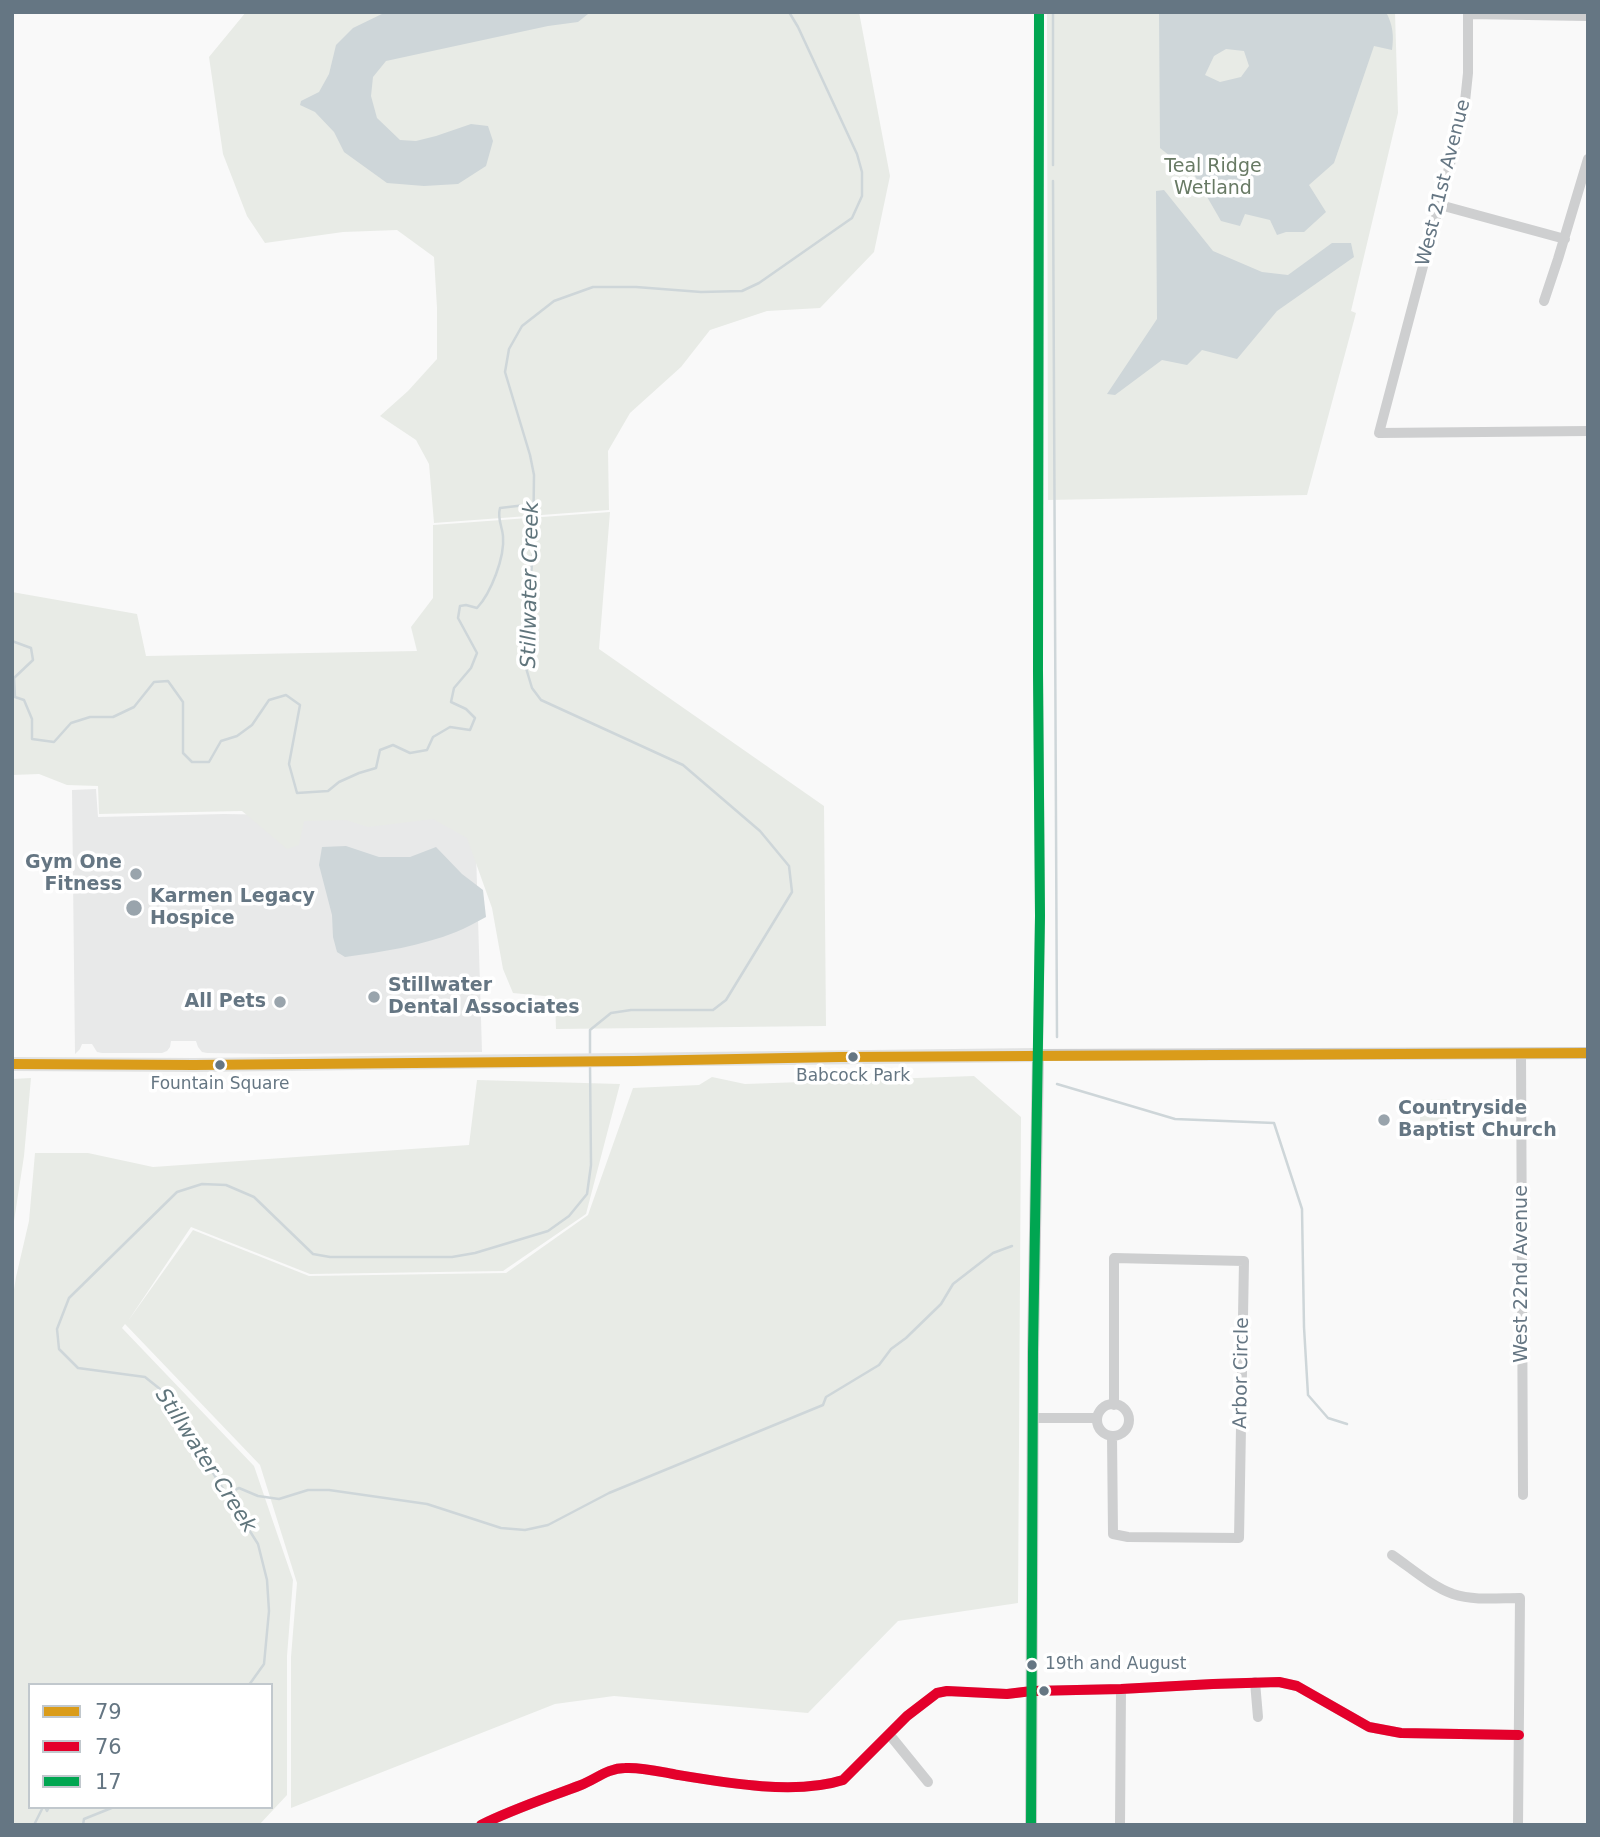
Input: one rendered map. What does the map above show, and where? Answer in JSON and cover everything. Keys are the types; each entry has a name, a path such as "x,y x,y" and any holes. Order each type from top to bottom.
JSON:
{"main road":[{"path":"12,1064 194,1065 1038,1055"}],"street":[{"path":"1031,1825 1040,916 1039,12"},
{"name":"West 21st Avenue","path":"1588,16 1468,14 1468,73 1464,111 1378,433 1588,431"},
{"path":"1544,301 1588,159"},
{"path":"1440,205 1564,239"},
{"path":"1038,1055 1588,1053"},
{"name":"West 22nd Avenue","path":"1521,1054 1523,1495"},
{"name":"Arbor Circle","path":"1112,1436 1113,1534 1128,1537 1239,1538 1244,1261 1114,1258 1114,1405"},
{"path":"1114,1405 1123,1408 1129,1422 1121,1434 1112,1436 1099,1428 1097,1418 1105,1407 1114,1405"},
{"path":"1033,1418 1097,1418"},
{"path":"1392,1555 1452,1594 1468,1598 1520,1598 1518,1825"},
{"path":"1255,1682 1258,1717"},
{"path":"481,1825 585,1783 612,1769 644,1769 736,1784 803,1787 831,1784 844,1780 907,1716 936,1693 947,1691 1007,1694 1279,1682 1297,1686 1369,1727 1401,1733 1519,1735"},
{"path":"1120,1825 1121,1689"},
{"path":"889,1734 928,1782"}],"shaded area":[{"path":"386,12 588,14 578,22 386,61 373,77 371,96 377,118 400,140 416,141 471,124 488,126 493,141 486,166 458,184 424,186 387,183 344,152 334,132 315,112 300,105 301,101 319,92 329,74 336,45 353,28"},
{"path":"1159,12 1386,12 1392,31 1392,50 1374,46 1334,163 1309,185 1326,212 1304,232 1277,235 1270,220 1245,214 1240,226 1221,221 1195,176 1160,148","holes":["1226,49 1244,51 1249,66 1241,77 1220,82 1205,75 1214,56"]},
{"path":"1164,190 1213,251 1262,272 1288,275 1332,243 1351,243 1354,257 1277,311 1237,359 1202,350 1187,365 1162,360 1115,395 1107,394 1157,319 1156,191"},
{"name":"Fountain Square","path":"96,789 98,817 224,814 475,818 482,1052 207,1053 202,1052 196,1041 171,1041 167,1051 162,1053 102,1053 97,1052 92,1044 82,1044 75,1054 72,790"},
{"path":"346,846 379,857 410,857 436,847 462,874 483,890 486,917 429,941 345,957 337,952 332,915 319,865 322,847"}],"green space":[{"path":"246,12 859,12 890,176 874,252 820,308 767,311 710,330 681,367 630,413 608,451 609,510 434,523 429,464 416,440 380,416 408,391 437,359 434,257 397,230 343,232 265,243 247,216 223,154 209,57"},
{"name":"Teal Ridge Wetland","path":"1047,12 1395,12 1398,113 1351,311 1356,313 1307,495 1048,500"},
{"path":"610,512 599,649 824,806 826,1026 556,1029 555,997 513,993 503,969 492,908 467,838 433,819 368,827 346,820 304,821 299,845 287,849 242,811 99,814 98,786 67,785 39,774 12,775 12,592 137,614 146,656 417,651 411,627 433,598 433,525"},
{"name":"Babcock Park","path":"974,1076 1021,1117 1018,1603 898,1621 808,1713 614,1696 555,1704 291,1808 291,1657 297,1583 260,1465 125,1324 122,1328 254,1466 293,1580 287,1656 287,1795 259,1825 12,1825 12,1302 29,1221 35,1153 88,1153 153,1167 469,1145 477,1080 620,1084 586,1214 503,1271 310,1274 191,1227 128,1321 193,1230 309,1276 506,1273 588,1215 633,1088 699,1085 712,1077 745,1084"},
{"path":"31,1078 24,1156 12,1234 12,1079"},
{"path":"1447,1099 1447,1120 1420,1121 1420,1100"}],"waterway":[{"name":"Stillwater Creek","path":"590,1054 590,1030 611,1013 631,1010 713,1010 726,1000 792,892 789,866 760,831 683,765 541,700 532,688 526,668 526,638 533,551 534,475 505,372 509,349 522,326 554,301 593,287 742,291 759,283 852,218 862,196 862,172 857,154 789,12"},
{"path":"1053,12 1053,165"},
{"path":"1053,181 1057,1037"},
{"path":"12,641 31,648 33,660 14,678 15,697 24,700 32,719 32,739 54,742 71,723 90,717 113,717 134,707 154,682 168,681 183,702 183,753 192,762 209,762 221,741 237,736 252,725 269,700 286,695 300,705 289,764 297,793 328,791 339,782 376,768 380,750 393,745 410,753 427,750 433,737 450,727 470,730 475,718 466,709 451,702 454,688 471,668 477,653 458,618 460,606 477,608 496,574 503,545 500,508 534,504"},
{"name":"Stillwater Creek","path":"250,1683 264,1664 269,1611 267,1580 258,1544 160,1389 145,1377 78,1368 59,1349 57,1329 69,1298 177,1192 202,1184 226,1185 254,1197 313,1254 330,1257 452,1257 475,1253 548,1231 569,1216 587,1194 591,1165 590,1064"},
{"path":"1057,1084 1175,1119 1274,1123 1302,1209 1308,1395 1328,1418 1347,1424"},
{"path":"226,1494 239,1488 258,1496 279,1499 308,1490 329,1490 427,1504 501,1528 525,1530 548,1525 609,1493 823,1405 826,1397 879,1365 891,1349 941,1304 953,1284 993,1253 1012,1246"},
{"name":"Stillwater Creek","path":"34,1825 42,1809"},
{"name":"Stillwater Creek","path":"46,1809 48,1809"},
{"path":"83,1825 84,1819 109,1809"}],"transit line":[{"name":"17","path":"1031,1825 1033,1352 1040,916 1039,12"},
{"name":"79","path":"12,1064 194,1065 839,1057 1588,1053"},
{"name":"76","path":"481,1825 619,1768 645,1769 761,1786 805,1787 843,1780 907,1716 937,1693 947,1691 1007,1694 1279,1682 1297,1686 1369,1727 1401,1733 1519,1735"}],"place":[{"name":"Gym One Fitness","path":"136,874"},
{"name":"Karmen Legacy Hospice","path":"134,908"},
{"name":"Stillwater Dental Associates","path":"374,997"},
{"name":"All Pets","path":"280,1002"},
{"name":"Babcock Park","path":"853,1057"},
{"name":"Fountain Square","path":"220,1065"},
{"name":"Countryside Baptist Church","path":"1384,1120"},
{"name":"19th and August","path":"1032,1665"}]}
